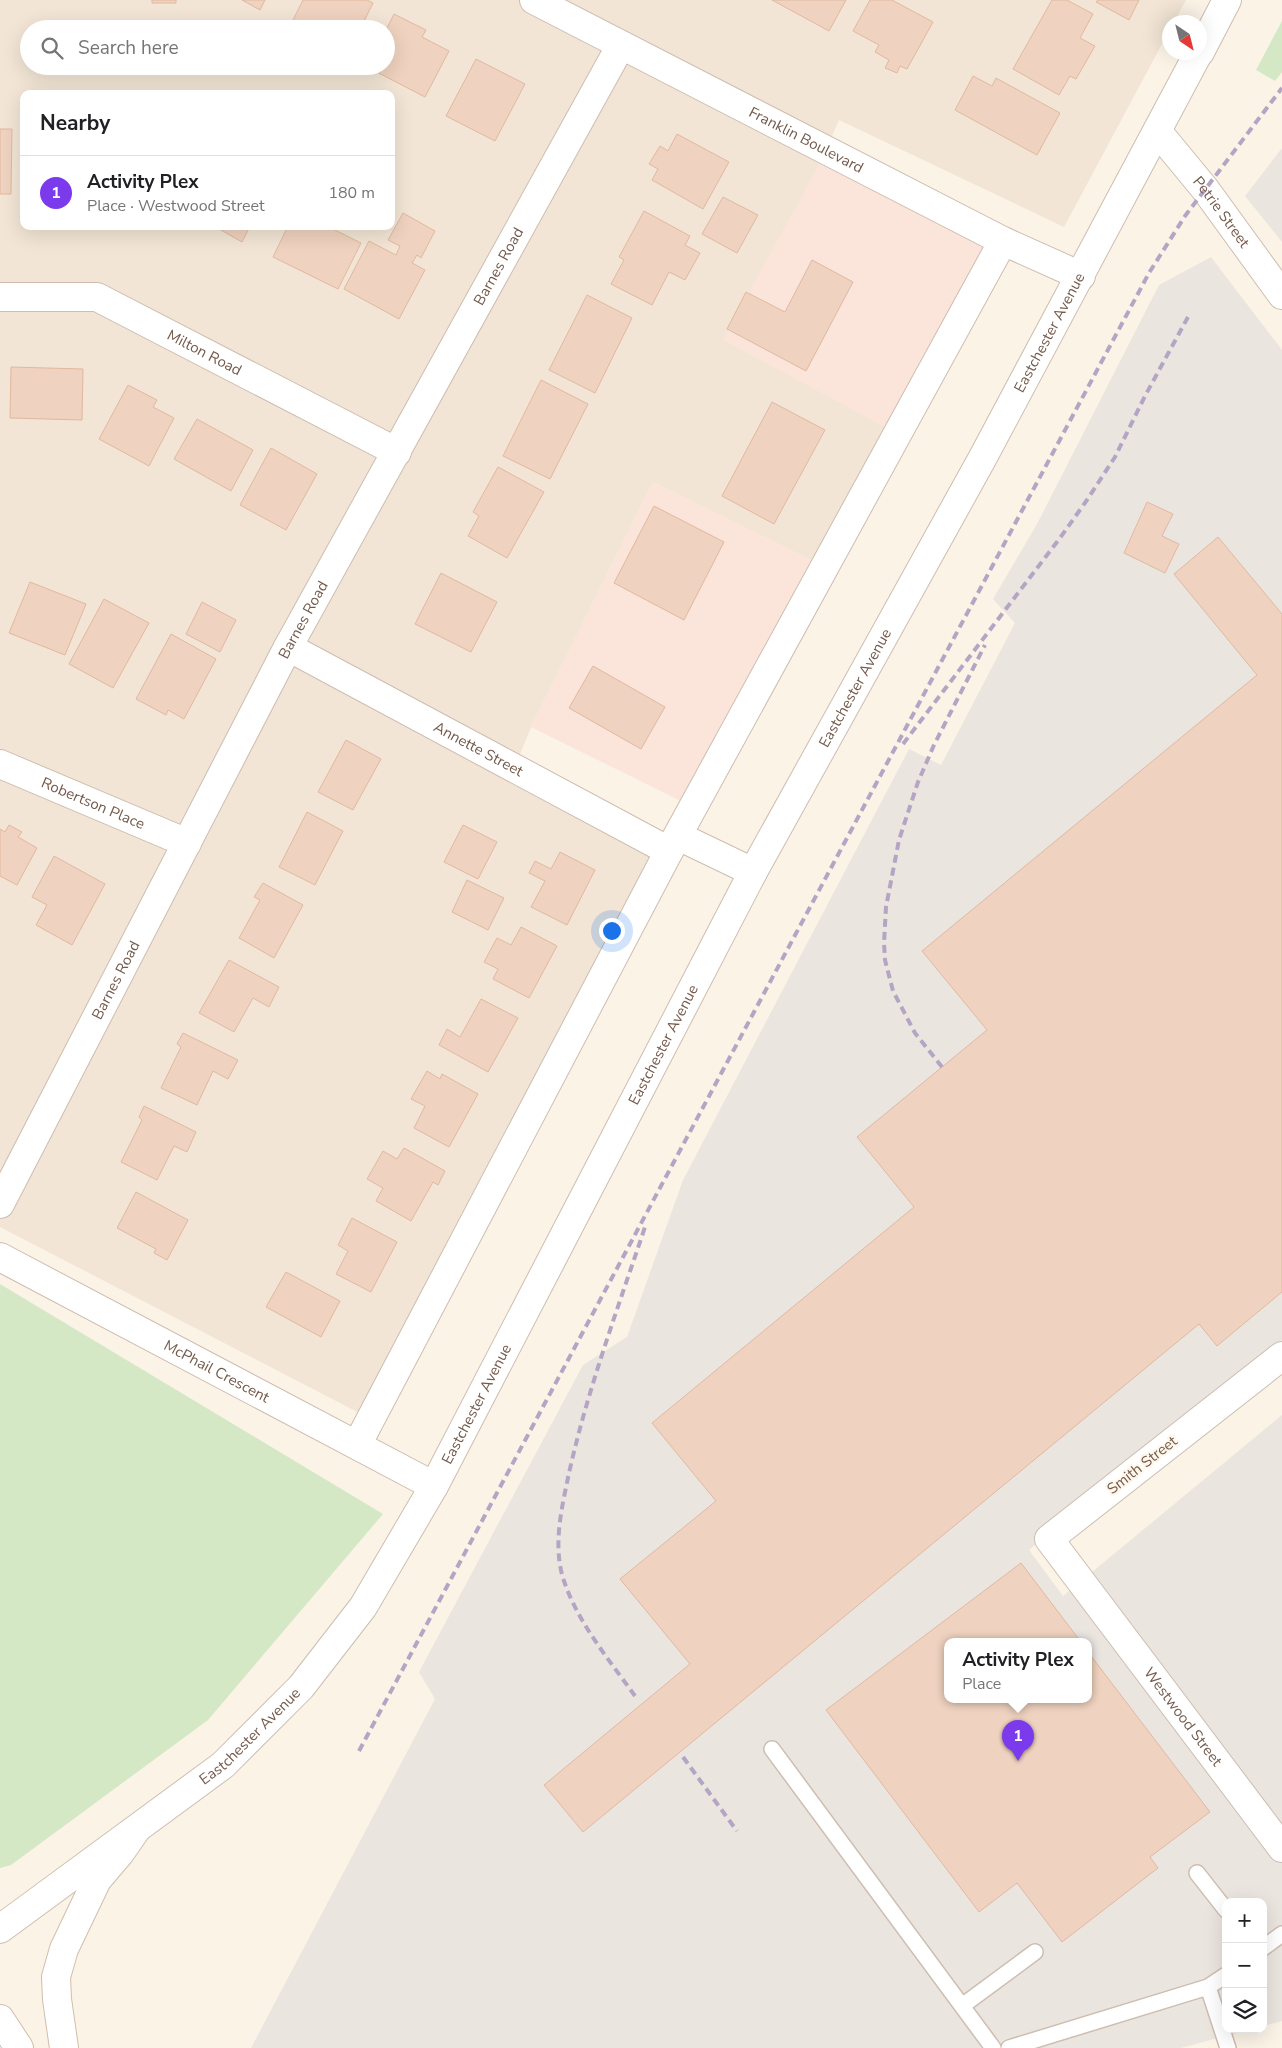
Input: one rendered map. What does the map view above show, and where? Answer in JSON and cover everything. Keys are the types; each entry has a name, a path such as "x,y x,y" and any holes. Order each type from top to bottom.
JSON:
{"street":[{"name":"Franklin Boulevard","path":"534,0 1003,242 1081,276"},
{"name":"Eastchester Avenue","path":"1207,37 1227,0"},
{"name":"Barnes Road","path":"0,1204 288,647 621,45"},
{"name":"Eastchester Avenue","path":"0,1929 223,1765 301,1687 363,1607 434,1486 753,872 982,459 1195,60"},
{"name":"Petrie Street","path":"1158,132 1205,189 1282,295"},
{"path":"357,1445 674,843 1003,242"},
{"name":"Milton Road","path":"0,297 97,297 397,452"},
{"name":"Annette Street","path":"288,647 674,843 753,872"},
{"name":"Robertson Place","path":"0,764 187,843"},
{"name":"McPhail Crescent","path":"0,1257 434,1486"},
{"name":"Smith Street","path":"1084,1585 1049,1539 1282,1356"},
{"name":"Westwood Street","path":"1084,1585 1282,1848"},
{"path":"64,2048 56,1977 64,1949 97,1880 120,1853 136,1830"},
{"path":"0,2020 19,2048"}],"lane":[{"path":"772,1749 994,2048"},
{"path":"1197,1873 1222,1905"},
{"path":"1267,1945 1282,1934"},
{"path":"962,2006 1035,1952"},
{"path":"1008,2048 1208,1987 1222,1978"},
{"path":"1208,1987 1228,2048"}],"shaded area":[{"path":"0,0 1186,0 1178,15 1162,15 1162,44 1064,227 839,120 822,159 892,431 815,562 653,482 531,727 509,782 659,859 365,1416 0,1227"},
{"path":"1282,148 1282,242 1245,196"},
{"path":"822,159 991,250 892,431 723,340"},
{"path":"1211,257 1282,350 1282,1340 1029,1550 1063,1596 1282,1415 1282,2021 1267,2025 1267,1898 1222,1898 1222,2033 1236,2033 1181,2048 251,2048 435,1699 419,1672 583,1365 627,1337 683,1180 909,749 941,765 1015,623 993,599 1037,524 1159,285"},
{"path":"653,482 815,562 693,807 531,727"}],"green space":[{"path":"1282,21 1282,72 1275,81 1256,70"},
{"path":"0,1284 383,1514 208,1720 11,1865 0,1868"}],"building":[{"path":"152,0 176,0 176,3 152,3"},
{"path":"242,0 265,0 260,10"},
{"path":"303,0 367,0 373,3 364,20 293,20"},
{"path":"772,0 846,0 829,31"},
{"path":"870,0 892,0 933,22 907,69 900,66 897,73 885,68 889,60 875,52 879,45 853,31"},
{"path":"1052,0 1067,0 1093,14 1080,38 1095,46 1076,79 1070,76 1059,95 1013,69"},
{"path":"1098,0 1139,0 1129,20 1096,2"},
{"path":"394,14 426,30 422,37 449,51 425,97 382,75 395,75 395,20 391,20"},
{"path":"476,59 525,84 495,141 446,116"},
{"path":"973,76 992,86 996,78 1060,113 1037,155 955,110"},
{"path":"0,129 12,129 11,194 0,194"},
{"path":"677,134 729,162 703,209 652,180 658,169 649,164 660,146 668,151"},
{"path":"723,197 758,215 737,253 702,234"},
{"path":"644,211 690,236 685,245 700,253 685,280 669,272 652,305 611,284 624,260 619,257"},
{"path":"403,213 435,231 421,258 417,255 412,263 425,270 399,319 344,289 369,241 396,255 400,246 388,240"},
{"path":"221,230 248,230 242,242"},
{"path":"286,230 335,230 361,243 338,289 273,257"},
{"path":"812,260 853,282 806,371 727,329 746,292 785,312"},
{"path":"587,295 632,318 595,393 549,370"},
{"path":"11,367 83,369 82,420 10,418"},
{"path":"541,380 588,404 550,479 503,456"},
{"path":"128,385 157,400 153,407 174,418 149,466 99,439"},
{"path":"772,402 825,430 774,524 722,496"},
{"path":"197,419 253,450 231,491 174,459"},
{"path":"271,448 317,474 286,530 240,505"},
{"path":"498,467 544,492 507,558 468,536 479,516 473,512"},
{"path":"1147,502 1173,514 1162,536 1179,544 1165,573 1124,553"},
{"path":"654,506 724,542 684,620 614,583"},
{"path":"1218,537 1282,614 1282,1292 1217,1346 1199,1324 583,1832 544,1785 690,1664 620,1579 716,1501 652,1423 914,1207 857,1137 987,1030 922,951 1257,675 1174,574"},
{"path":"441,573 497,602 471,652 415,624"},
{"path":"30,582 86,604 65,655 9,633"},
{"path":"104,599 149,623 113,688 69,664"},
{"path":"202,602 236,620 220,652 186,634"},
{"path":"171,634 216,659 184,719 168,710 166,715 136,699"},
{"path":"593,666 665,707 641,749 569,708"},
{"path":"346,740 381,759 353,810 318,792"},
{"path":"307,812 343,831 315,885 279,867"},
{"path":"9,825 22,832 18,837 37,848 17,885 0,876 0,829 5,832"},
{"path":"463,825 497,842 478,879 444,862"},
{"path":"560,852 595,870 567,925 531,907 545,881 529,873 535,861 551,869"},
{"path":"54,856 105,884 72,945 36,925 47,905 32,897"},
{"path":"467,880 504,898 488,930 452,912"},
{"path":"263,883 303,905 274,958 239,938 260,900 254,897"},
{"path":"521,927 557,946 529,998 493,979 498,969 484,962 497,938 511,945"},
{"path":"229,960 279,987 269,1007 253,998 234,1032 199,1013"},
{"path":"481,999 518,1018 488,1072 439,1045 447,1029 460,1037"},
{"path":"183,1033 238,1060 228,1079 213,1071 197,1105 161,1088 181,1047 177,1044"},
{"path":"427,1071 440,1079 442,1074 478,1094 449,1147 414,1128 425,1106 411,1099"},
{"path":"144,1106 196,1132 187,1152 174,1146 157,1180 121,1162 142,1120 139,1117"},
{"path":"404,1148 445,1171 438,1185 433,1182 411,1221 376,1201 383,1188 367,1179 383,1151 397,1159"},
{"path":"136,1192 188,1220 167,1260 154,1253 156,1249 117,1228"},
{"path":"352,1218 397,1242 371,1292 336,1274 348,1251 338,1245"},
{"path":"286,1272 340,1301 321,1337 266,1307"},
{"path":"1021,1563 1078,1638 944,1638 944,1703 1092,1703 1092,1657 1210,1812 1150,1857 1158,1868 1062,1942 1017,1883 979,1912 826,1710"}],"railway":[{"path":"359,1751 1149,273 1185,216 1282,88"},
{"path":"903,744 1087,500 1115,457 1145,396 1188,317"},
{"path":"942,1067 915,1033 893,991 885,960 886,907 899,840 918,782 934,745 985,645"},
{"path":"635,1696 595,1641 577,1612 560,1568 558,1540 566,1486 585,1410 645,1227"},
{"path":"683,1757 737,1831"}],"place":[{"name":"Activity Plex","path":"1018,1761"}]}
